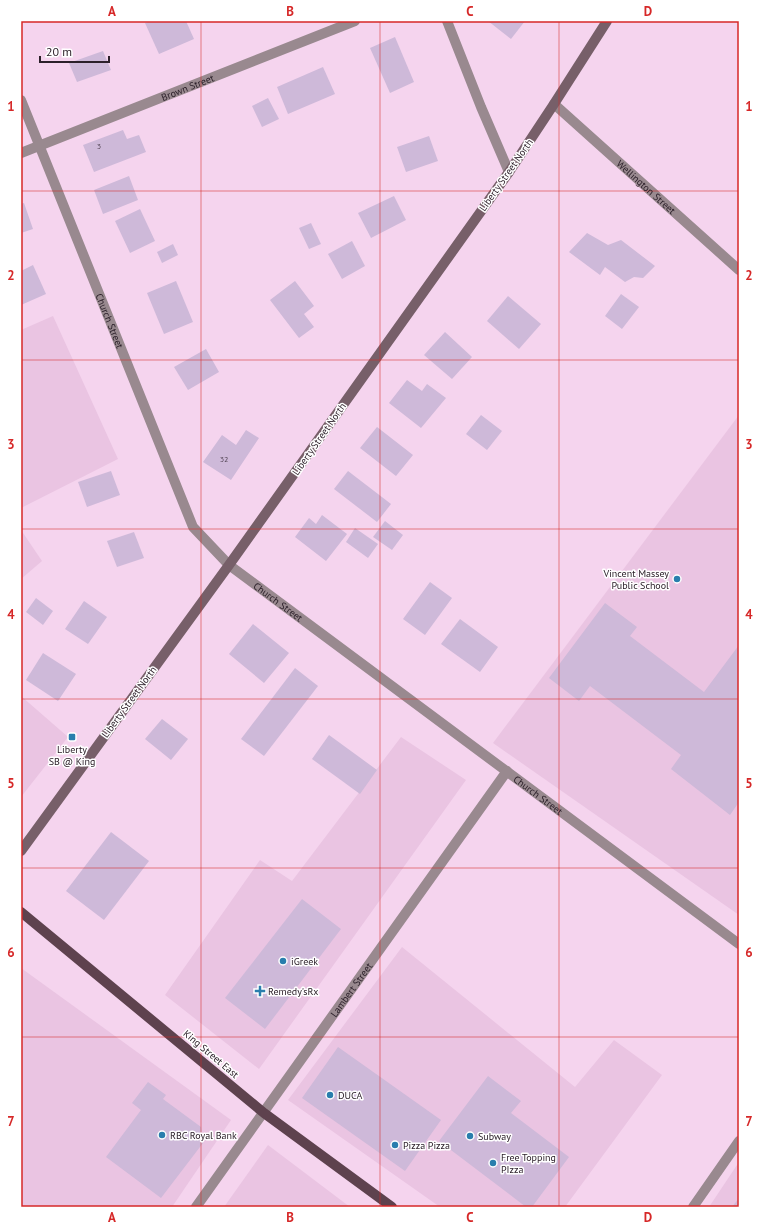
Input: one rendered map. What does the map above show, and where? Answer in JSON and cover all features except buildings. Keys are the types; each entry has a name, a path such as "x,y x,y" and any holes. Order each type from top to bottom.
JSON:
{"main road":[{"name":"Liberty Street North","path":"21,851 229,565 509,172 607,21"},
{"name":"King Street East","path":"21,912 264,1113 392,1207"}],"street":[{"name":"Brown Street","path":"21,153 355,21"},
{"path":"447,21 481,108 509,172"},
{"name":"Church Street","path":"21,100 194,527 229,565 739,944"},
{"name":"Wellington Street","path":"554,104 739,270"},
{"name":"Lambert Street","path":"196,1207 507,772"},
{"path":"693,1207 739,1141"}],"shaded area":[{"path":"53,316 118,459 21,508 21,330"},
{"name":"Vincent Massey Public School","path":"739,415 739,915 493,743"},
{"path":"21,530 42,561 21,579"},
{"path":"21,696 68,737 21,797"},
{"path":"401,737 466,780 259,1069 165,995 260,860 292,881"},
{"path":"402,947 575,1087 614,1040 662,1075 565,1207 440,1207 288,1100"},
{"path":"21,968 231,1120 172,1207 21,1207"},
{"path":"268,1145 350,1207 224,1207"},
{"path":"739,1162 739,1207 709,1207"}],"place":[{"name":"Vincent Massey Public School","path":"677,579"},
{"name":"Liberty SB @ King","path":"72,737"},
{"name":"iGreek","path":"283,961"},
{"name":"Remedy'sRx","path":"260,991"},
{"name":"DUCA","path":"330,1095"},
{"name":"RBC Royal Bank","path":"162,1135"},
{"name":"Subway","path":"470,1136"},
{"name":"Pizza Pizza","path":"395,1145"},
{"name":"Free Topping PIzza","path":"493,1163"}]}
